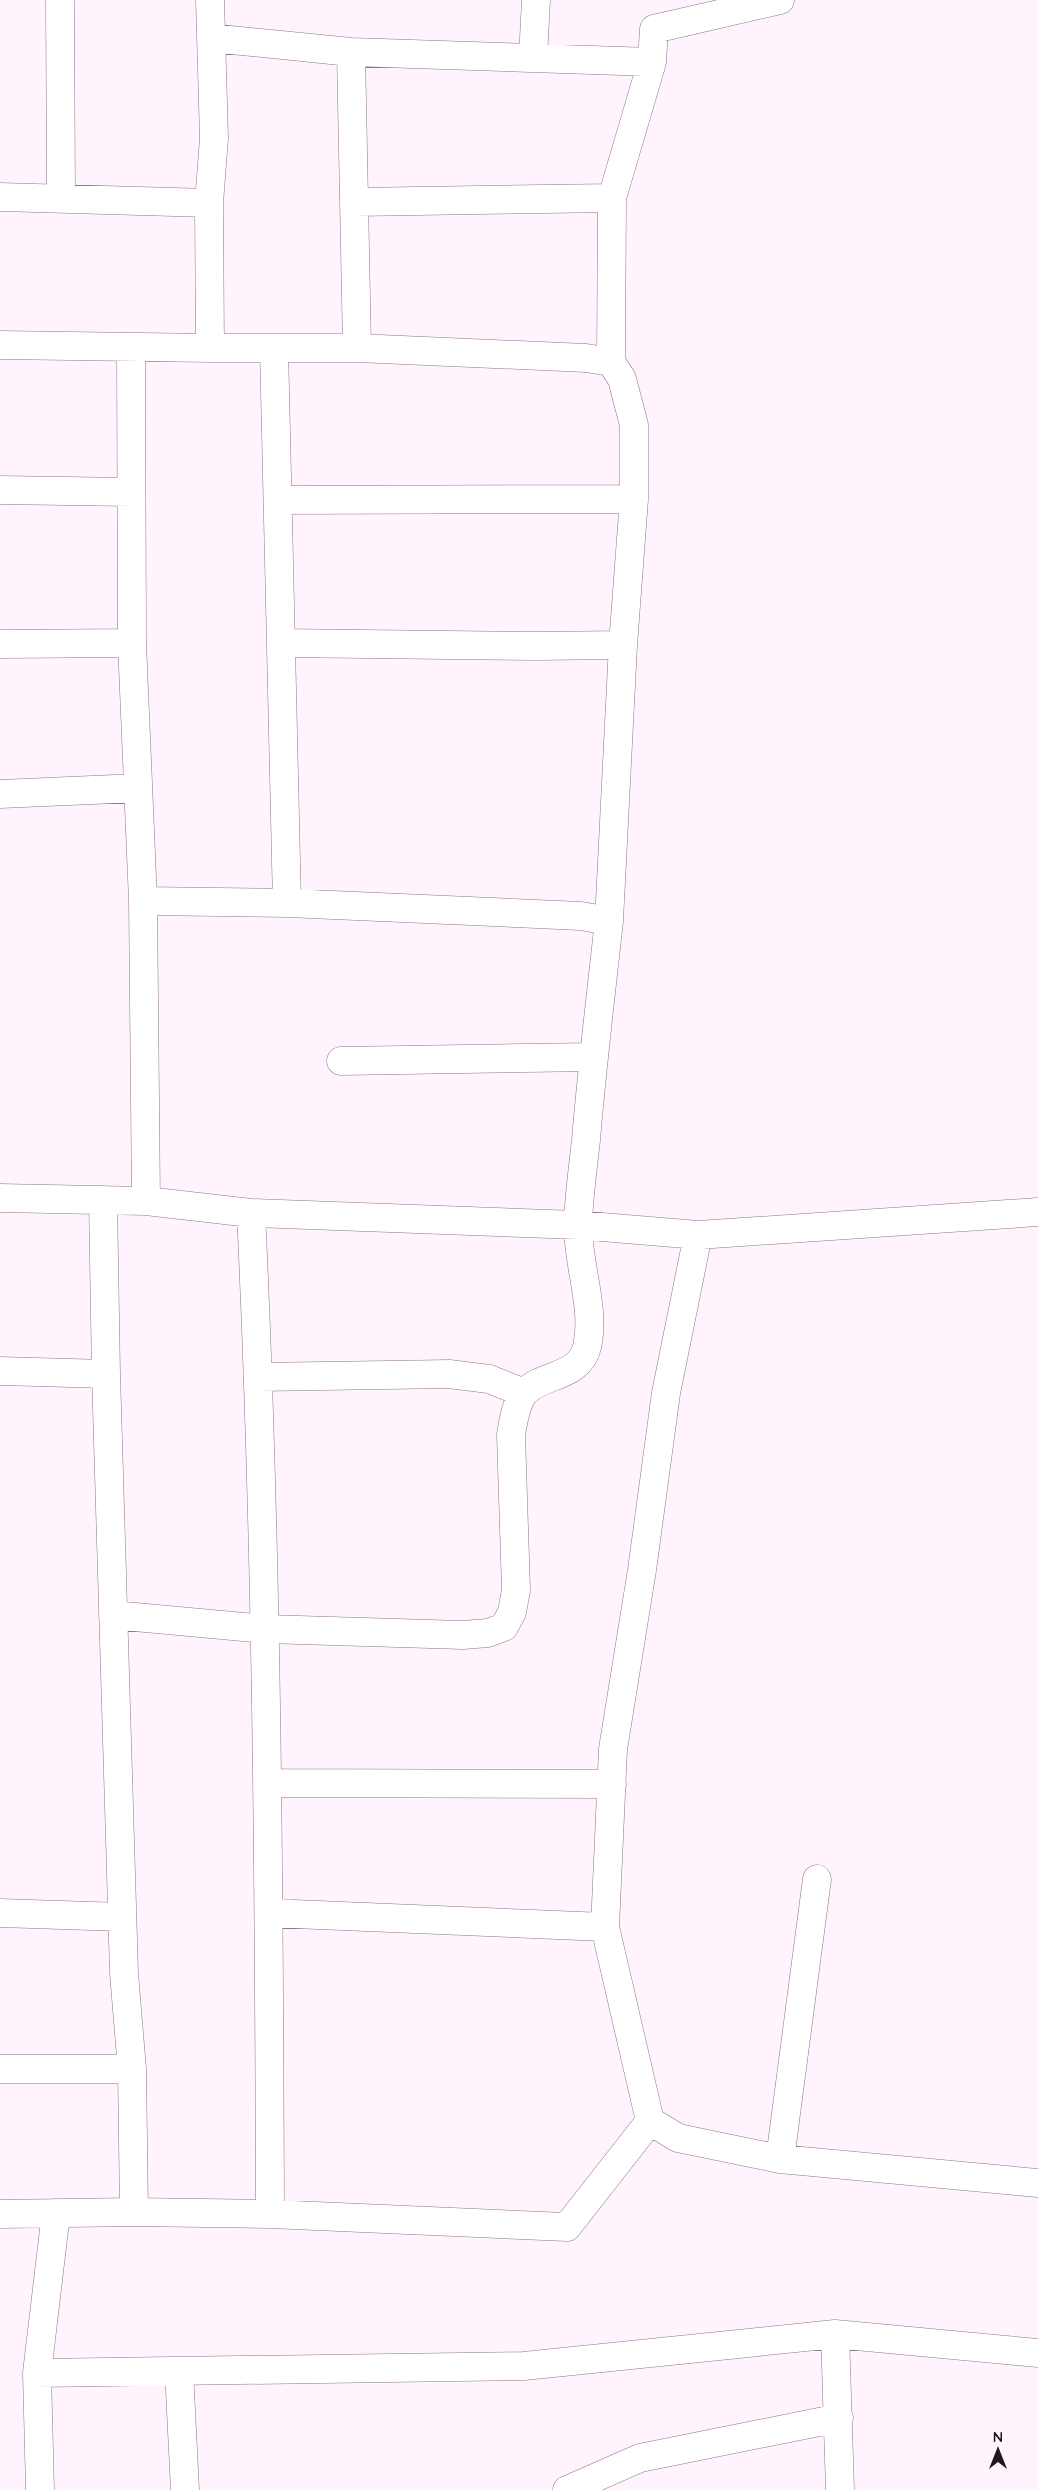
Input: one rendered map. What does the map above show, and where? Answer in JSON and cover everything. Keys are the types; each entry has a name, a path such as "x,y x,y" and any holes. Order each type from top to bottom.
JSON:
{"street":[{"path":"60,0 61,198"},
{"path":"210,0 214,138 209,203 210,348"},
{"path":"533,58 536,0"},
{"path":"113,1615 266,1629 462,1635 488,1633 504,1627 512,1612 516,1590 511,1435 515,1415 524,1393 541,1380 565,1373 579,1364 586,1349 590,1331 578,1225 593,1057 609,921 622,645 634,499 634,425 622,378 611,362 612,198 652,62 654,29 780,0"},
{"path":"210,38 352,52 652,62"},
{"path":"352,52 357,348"},
{"path":"0,197 209,203"},
{"path":"355,202 612,198"},
{"path":"0,345 357,348 586,358 611,362"},
{"path":"130,347 132,643 143,901 146,1201"},
{"path":"274,348 287,903"},
{"path":"0,490 131,492"},
{"path":"278,500 634,499"},
{"path":"0,644 132,643"},
{"path":"281,643 536,646 622,645"},
{"path":"0,794 138,788"},
{"path":"143,901 287,903 581,916 609,921"},
{"path":"341,1061 593,1057"},
{"path":"0,1198 146,1201 251,1213 578,1225 698,1235 1038,1212"},
{"path":"103,1200 106,1374 122,1917 132,2069 134,2212"},
{"path":"251,1213 259,1377 266,1629 270,1913 270,2214"},
{"path":"698,1235 666,1393 642,1570 613,1749 605,1927 650,2121 678,2138 780,2159 1038,2183"},
{"path":"0,1371 106,1374"},
{"path":"259,1377 449,1374 489,1379 524,1393"},
{"path":"268,1783 612,1784"},
{"path":"780,2159 817,1879"},
{"path":"0,1913 122,1917"},
{"path":"270,1913 605,1927"},
{"path":"0,2069 132,2069"},
{"path":"0,2214 134,2212 270,2214 567,2227 650,2121"},
{"path":"40,2490 37,2373 56,2213"},
{"path":"37,2373 524,2366 834,2334 1038,2353"},
{"path":"834,2334 839,2418 840,2490"},
{"path":"179,2371 185,2490"},
{"path":"567,2490 640,2458 839,2418"}]}
